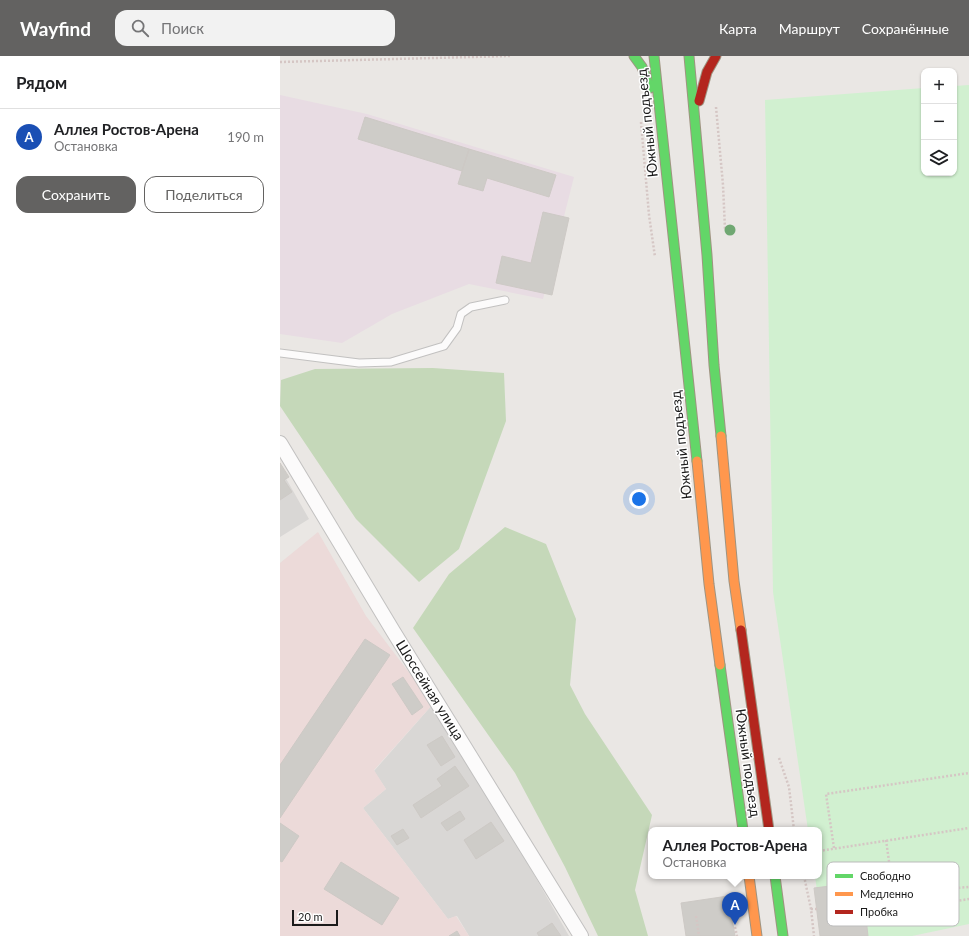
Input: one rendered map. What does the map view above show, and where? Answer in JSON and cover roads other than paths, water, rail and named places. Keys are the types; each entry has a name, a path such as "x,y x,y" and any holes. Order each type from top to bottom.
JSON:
{"main road":[{"path":"634,56 638,59 647,77 661,120"},
{"name":"Южный подъезд","path":"654,56 709,584 743,827"},
{"name":"Южный подъезд","path":"689,56 707,255 714,364 733,573 768,827"},
{"path":"695,118 703,81 708,67 716,56"},
{"path":"749,879 757,936"},
{"path":"775,879 783,936"}],"street":[{"name":"Шоссейная улица","path":"280,443 581,936"}],"lane":[{"path":"280,353 359,363 391,362 444,346 457,328 461,314 471,307 505,300"}],"place":[{"name":"Аллея Ростов-Арена","path":"735,925"}]}
